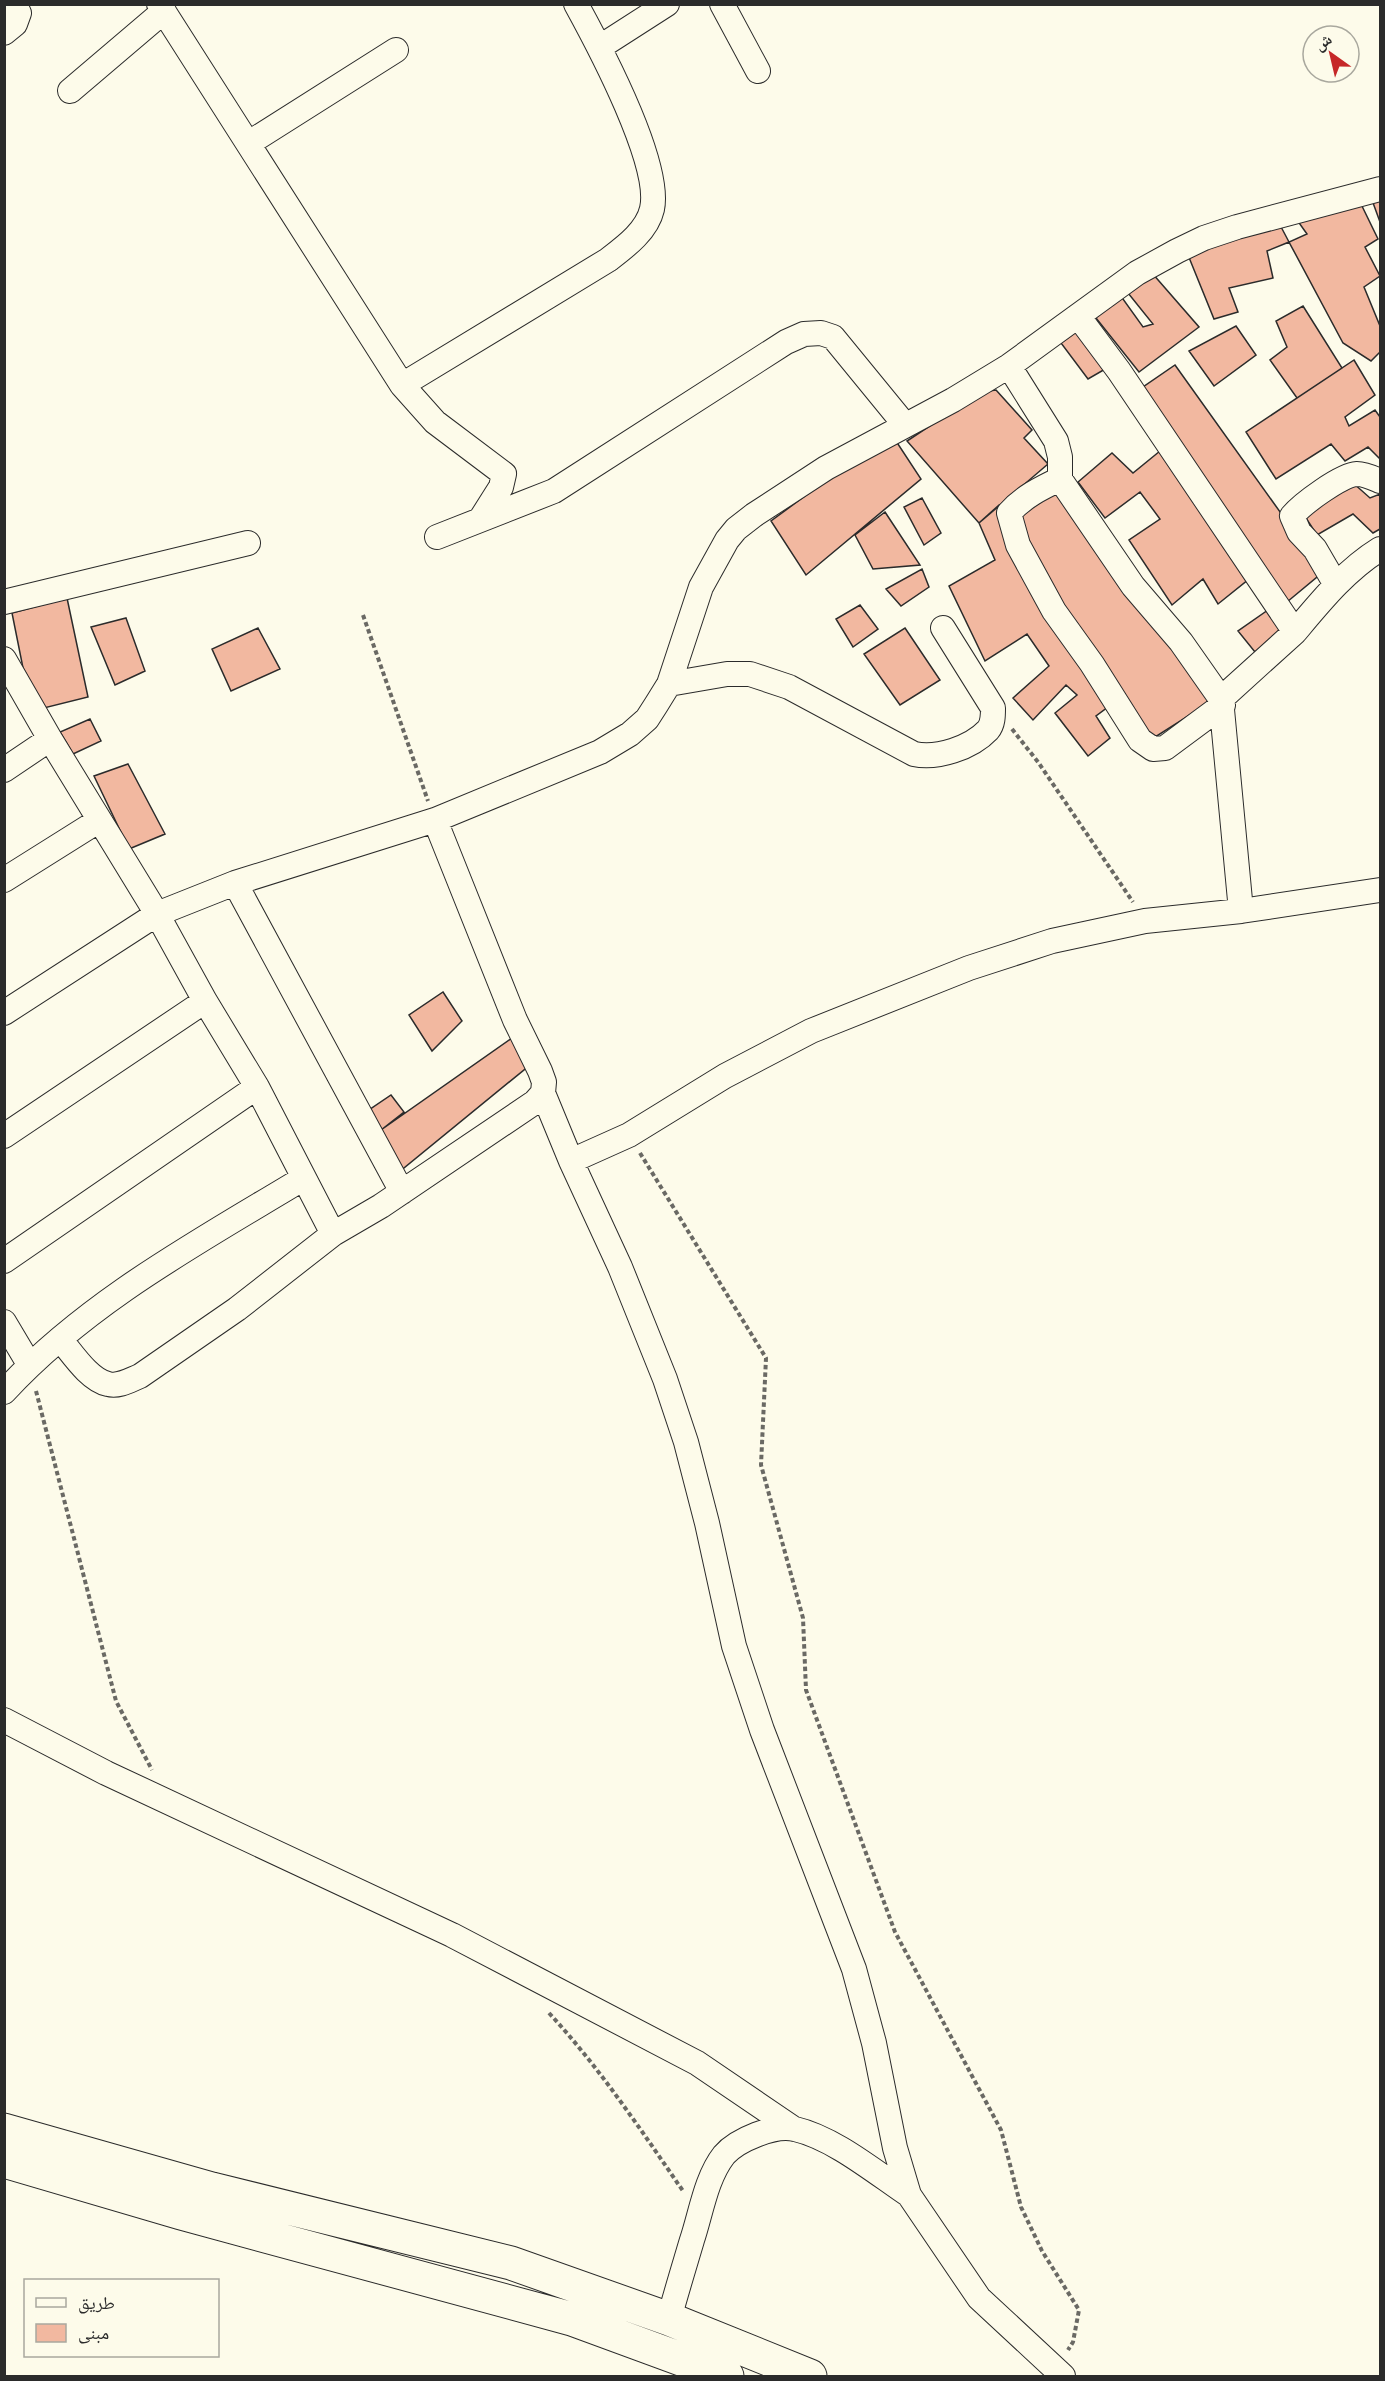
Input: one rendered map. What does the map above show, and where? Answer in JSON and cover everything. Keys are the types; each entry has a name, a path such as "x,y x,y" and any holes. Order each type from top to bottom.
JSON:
{"highway":[{"path":"4,2130 212,2189 511,2264 669,2319 810,2376"},
{"path":"4,2161 181,2213 572,2319 728,2376"}],"street":[{"path":"4,33 18,20 19,13 14,4"},
{"path":"402,385 608,260 631,242 652,210 653,193 646,161 630,114 600,47 576,4"},
{"path":"600,47 667,4"},
{"path":"722,4 758,70"},
{"path":"70,91 162,8 402,385 435,422 504,474 501,487 482,517"},
{"path":"249,143 396,50"},
{"path":"4,1013 157,914 236,883 435,820 600,752 630,734 647,719 669,684 701,587 727,540 736,529 783,495 825,468 953,400 1009,366 1137,273 1204,238 1380,189"},
{"path":"1078,316 1119,371 1295,632"},
{"path":"437,537 482,517 554,491 741,370 804,334 821,333 833,337 905,425"},
{"path":"1009,366 1056,441 1060,457 1060,479 1133,586 1181,642 1222,702 1241,911"},
{"path":"1335,585 1315,549 1299,532 1292,516 1307,502 1346,477 1356,474 1380,481"},
{"path":"1060,479 1034,492 1015,505 1009,513 1017,545 1053,611 1092,664 1140,740 1153,749 1165,748 1222,702 1295,632 1335,585 1361,561 1380,549"},
{"path":"4,602 248,543"},
{"path":"669,684 727,674 750,674 789,687 914,754 927,757 969,743 988,731 992,724 993,708 943,628"},
{"path":"6,665 98,821 157,914 205,1001 258,1087 333,1234"},
{"path":"4,770 50,739"},
{"path":"435,820 515,1020 540,1071 544,1082 543,1093 571,1161 620,1267 665,1379 687,1442 734,1646 762,1730 854,1969 874,2043 895,2148 909,2195 979,2298 1060,2374"},
{"path":"4,880 98,821"},
{"path":"236,883 402,1192"},
{"path":"571,1161 629,1135 725,1076 811,1031 969,968 1052,940 1145,921 1241,911 1380,890"},
{"path":"4,1136 205,1001"},
{"path":"4,1261 258,1087"},
{"path":"60,1339 100,1381 107,1384 124,1383 140,1376 237,1309 333,1234 352,1225 502,1126 536,1102 543,1093"},
{"path":"7,1384 111,1299 213,1233 304,1179"},
{"path":"4,1322 29,1364"},
{"path":"4,1720 106,1773 452,1935 697,2063 794,2129 832,2144 909,2195"},
{"path":"669,2319 699,2214 711,2180 725,2155 751,2138 770,2130 794,2129"}],"path":[{"path":"363,615 435,820"},
{"path":"993,708 1038,762 1145,921"},
{"path":"629,1135 766,1358 761,1465 803,1618 806,1690 895,1932 1001,2130 1021,2207 1042,2251 1079,2310 1073,2342 1060,2374"},
{"path":"29,1364 116,1701 170,1803"},
{"path":"546,2009 568,2033 634,2120 699,2214"}],"building":[{"path":"1380,198 1380,222 1372,200"},
{"path":"1360,202 1378,239 1365,247 1380,276 1364,287 1380,326 1380,352 1371,361 1343,343 1289,242 1307,234 1297,220"},
{"path":"1279,223 1289,242 1267,251 1273,278 1229,288 1238,312 1214,319 1188,255"},
{"path":"1152,273 1199,327 1139,372 1092,313 1118,292 1143,327 1153,324 1124,288"},
{"path":"1303,306 1342,368 1297,398 1270,360 1287,347 1276,321"},
{"path":"1236,326 1256,355 1214,386 1189,351"},
{"path":"1076,332 1107,368 1088,379 1061,343"},
{"path":"1354,360 1375,395 1345,417 1349,426 1375,410 1380,417 1380,459 1368,447 1345,461 1331,444 1276,479 1246,432"},
{"path":"1175,365 1323,572 1287,602 1143,387"},
{"path":"996,390 1032,430 1024,438 1048,464 979,523 907,441 981,392"},
{"path":"881,440 896,441 921,479 806,575 771,521"},
{"path":"1160,451 1249,579 1218,604 1203,579 1172,605 1129,540 1160,519 1140,492 1105,518 1078,482 1112,453 1133,473"},
{"path":"1352,482 1370,498 1380,494 1380,529 1373,533 1353,514 1317,535 1304,515"},
{"path":"1057,488 1212,701 1152,739 1042,572 1014,518"},
{"path":"922,498 941,533 924,545 904,507"},
{"path":"999,505 1017,565 1112,704 1096,716 1110,738 1088,756 1055,713 1077,695 1066,685 1033,720 1013,698 1049,666 1027,634 985,661 949,586 995,560 979,523"},
{"path":"885,512 920,565 873,569 855,535"},
{"path":"922,569 929,587 901,606 886,589"},
{"path":"67,598 88,697 44,708 23,668 12,613"},
{"path":"860,605 878,629 853,647 836,619"},
{"path":"1268,610 1283,632 1255,652 1238,631"},
{"path":"126,618 145,671 115,685 91,627"},
{"path":"258,628 280,669 231,691 212,649"},
{"path":"905,628 940,680 900,705 864,654"},
{"path":"90,719 101,741 73,754 60,732"},
{"path":"128,764 165,834 129,849 94,776"},
{"path":"443,992 462,1021 432,1051 409,1015"},
{"path":"512,1038 530,1065 399,1172 381,1130"},
{"path":"391,1095 404,1112 381,1130 366,1112"}]}
